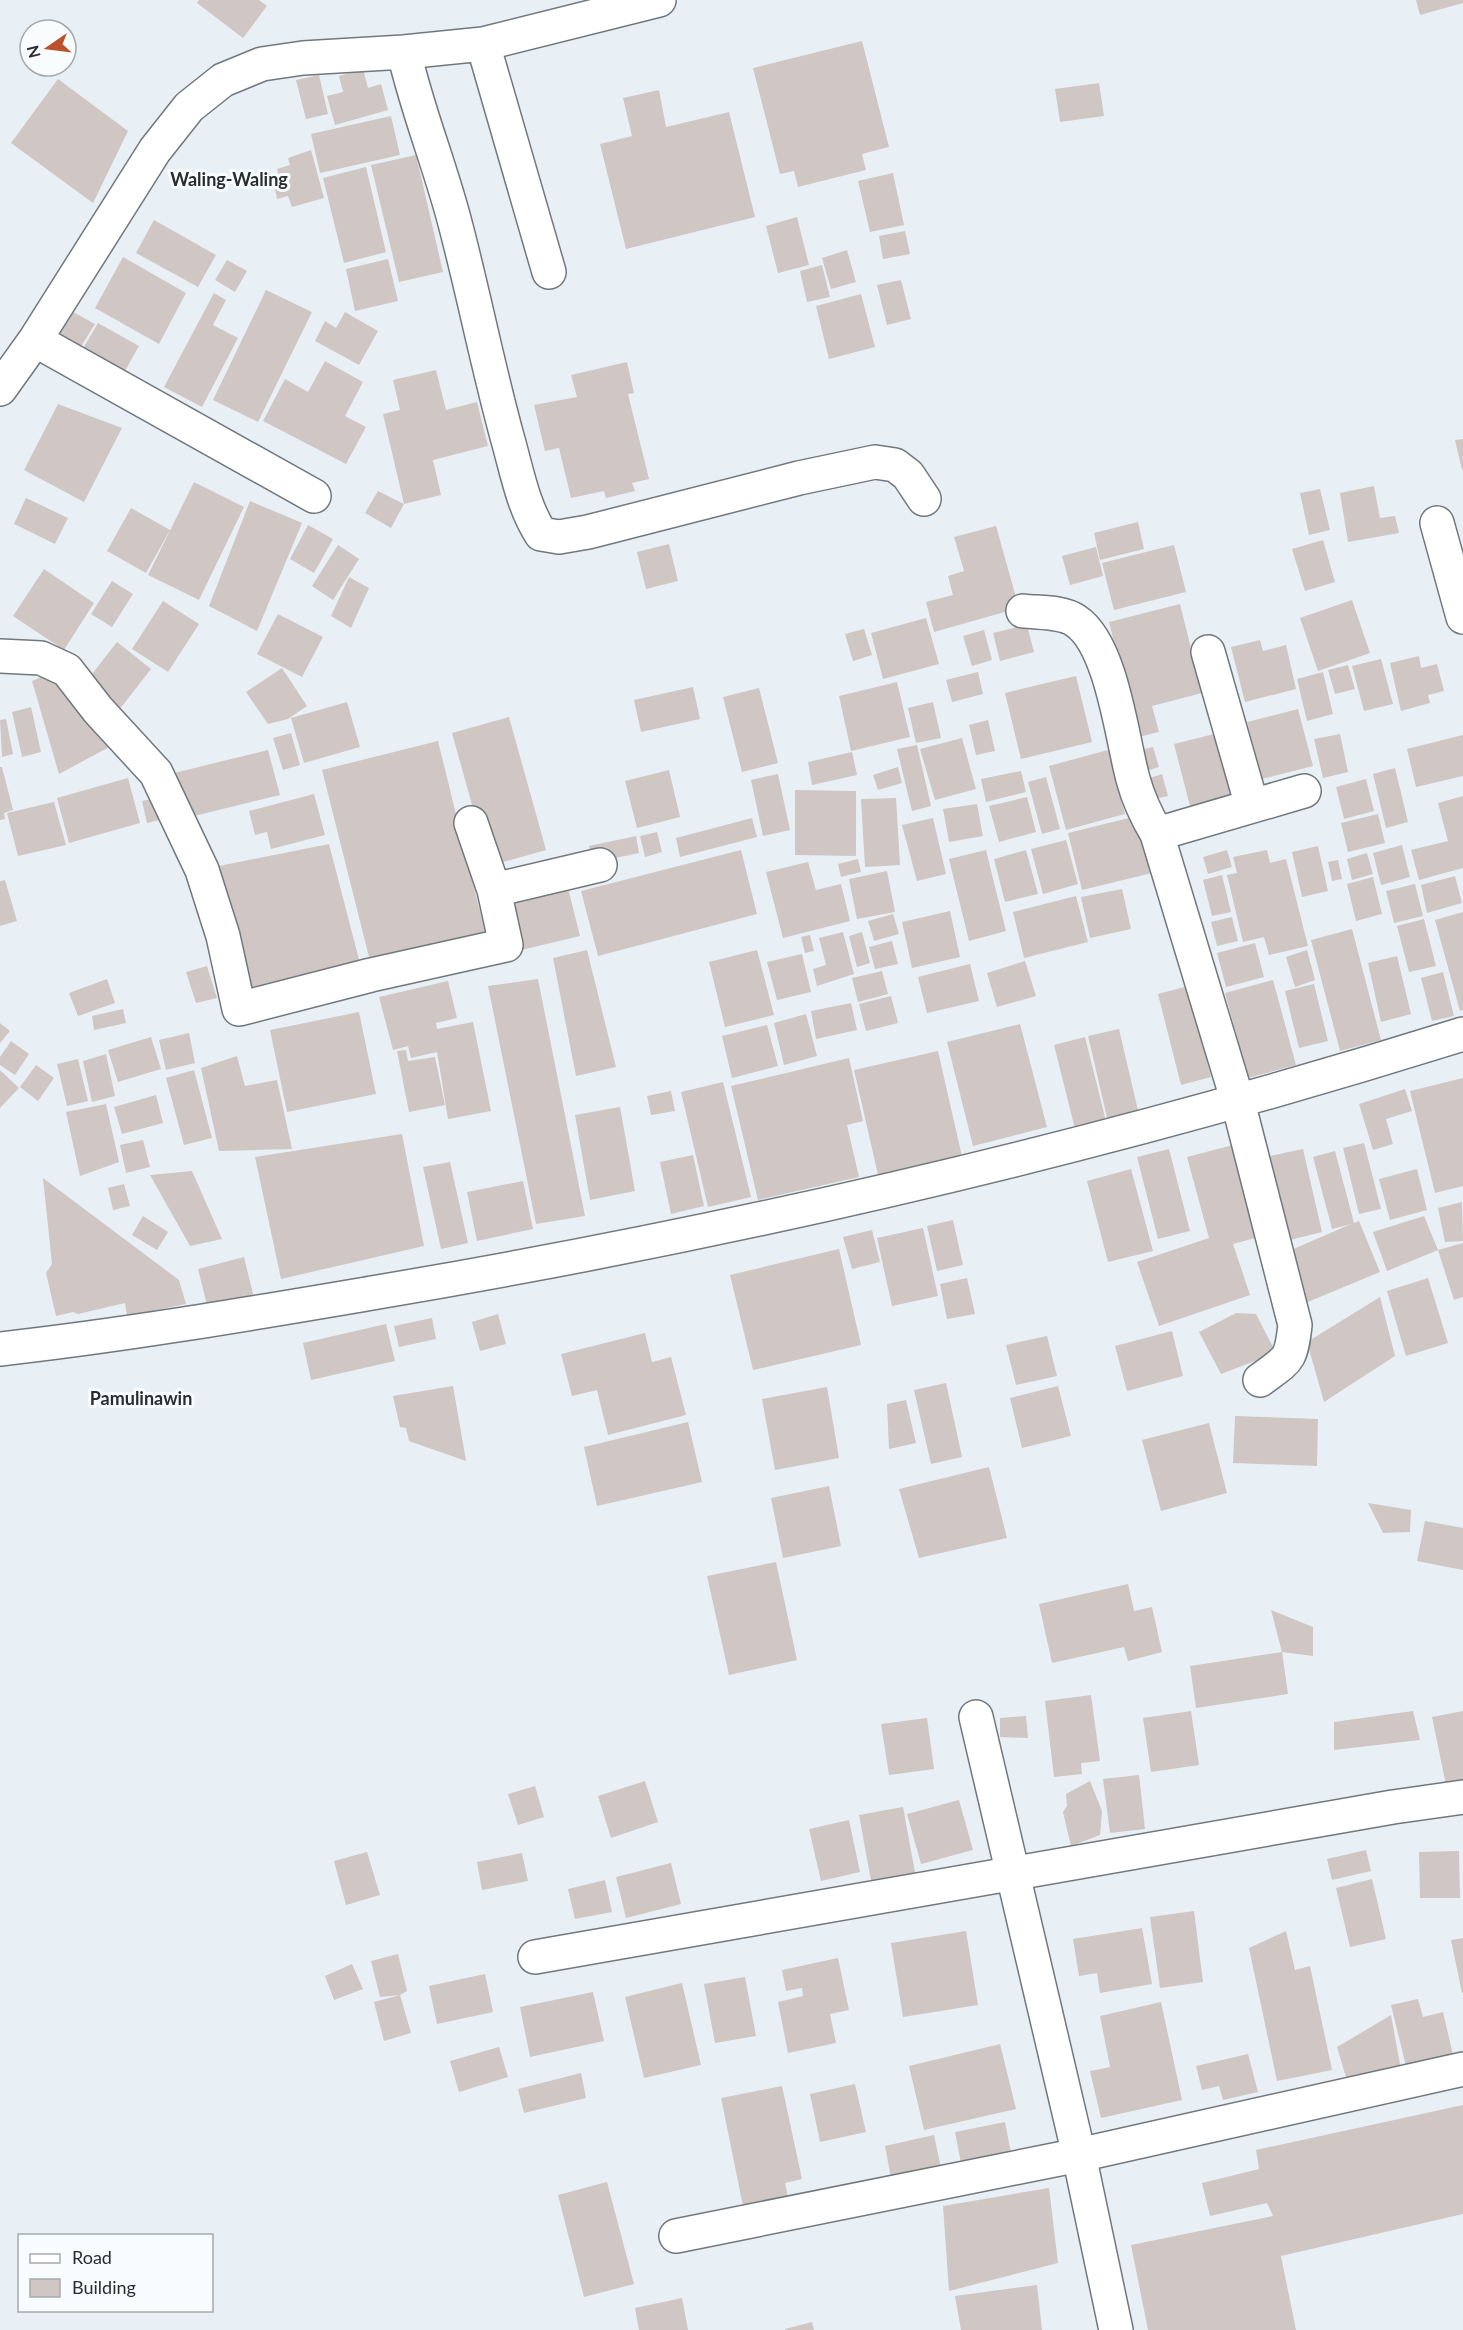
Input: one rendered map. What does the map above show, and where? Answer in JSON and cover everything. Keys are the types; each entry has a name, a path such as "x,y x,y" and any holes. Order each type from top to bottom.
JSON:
{"street":[{"path":"0,389 35,340 155,150 189,107 223,80 272,62 483,44 659,0"},
{"path":"483,44 549,272"},
{"path":"404,52 414,97 435,154 455,223 494,389 519,481 531,518 541,534 559,537 588,532 799,478 875,462 895,465 908,475 924,499"},
{"path":"35,340 314,496"},
{"path":"1437,523 1463,617"},
{"path":"1023,611 1055,614 1076,621 1091,636 1105,666 1133,781 1147,817 1157,834 1238,1102 1295,1325 1288,1358 1260,1380"},
{"path":"1208,652 1252,806"},
{"path":"0,656 41,658 67,670 98,710 156,773 202,870 224,936 240,1009 370,975 506,945 494,890 471,823"},
{"path":"1157,834 1304,791"},
{"path":"494,890 600,865"},
{"path":"0,1349 88,1339 250,1314 588,1255 844,1201 1238,1102 1463,1034"},
{"path":"976,1717 1079,2155 1116,2330"},
{"path":"535,1957 1381,1809 1463,1797"},
{"path":"676,2236 1079,2155 1463,2069"}],"building":[{"path":"199,0 259,0 267,6 243,38 197,3"},
{"path":"1416,0 1463,0 1463,3 1420,15"},
{"path":"862,41 889,147 862,154 866,170 798,187 794,171 780,174 753,68"},
{"path":"363,69 368,88 381,84 388,110 335,125 327,96 343,92 339,76"},
{"path":"319,75 328,114 306,119 296,80"},
{"path":"58,79 128,131 93,203 11,143"},
{"path":"1099,83 1104,116 1060,122 1055,89"},
{"path":"659,90 666,127 729,112 755,217 626,249 600,144 632,136 623,98"},
{"path":"391,116 400,155 320,173 311,134"},
{"path":"311,150 324,198 292,207 288,196 277,199 274,184 279,179 277,169 290,165 288,158"},
{"path":"416,155 443,272 399,282 371,165"},
{"path":"366,167 386,252 344,263 323,178"},
{"path":"893,173 904,225 870,232 858,181"},
{"path":"797,217 809,265 778,273 766,226"},
{"path":"154,220 216,255 198,287 136,253"},
{"path":"905,231 910,254 883,259 879,236"},
{"path":"847,250 856,282 831,289 822,258"},
{"path":"123,257 186,293 159,344 95,308"},
{"path":"388,259 398,301 355,311 346,269"},
{"path":"227,260 247,271 235,292 215,280"},
{"path":"822,265 830,297 807,302 800,271"},
{"path":"901,280 911,319 887,325 877,285"},
{"path":"266,290 312,312 258,422 213,400"},
{"path":"214,293 226,300 213,325 238,338 202,407 164,387"},
{"path":"861,294 875,347 829,359 816,306"},
{"path":"66,308 95,324 80,348 52,333"},
{"path":"345,312 378,331 359,365 315,341 325,321 336,328"},
{"path":"98,323 139,346 122,376 81,352"},
{"path":"325,361 363,382 345,416 366,427 346,464 263,421 285,379 308,392"},
{"path":"627,362 634,393 628,394 649,479 632,483 635,491 606,498 604,491 571,498 559,448 545,451 534,405 577,397 571,375"},
{"path":"436,370 446,410 477,402 488,446 433,460 441,495 404,504 383,414 400,410 393,380"},
{"path":"58,404 122,428 84,502 24,470"},
{"path":"1463,439 1463,470 1462,470 1455,440"},
{"path":"194,482 244,507 199,600 148,575"},
{"path":"1374,486 1380,518 1395,516 1399,533 1348,542 1340,493"},
{"path":"1320,489 1330,530 1309,535 1300,493"},
{"path":"378,491 404,504 391,528 365,513"},
{"path":"26,498 68,518 55,544 14,524"},
{"path":"250,501 302,523 257,631 209,606"},
{"path":"131,508 170,530 146,573 107,551"},
{"path":"1138,522 1144,549 1100,560 1094,533"},
{"path":"308,525 333,539 314,573 290,559"},
{"path":"996,526 1019,608 934,632 926,602 953,595 948,576 964,571 954,537"},
{"path":"1323,540 1335,582 1305,591 1292,549"},
{"path":"669,544 678,581 646,589 637,552"},
{"path":"338,545 359,559 333,600 312,586"},
{"path":"1174,545 1186,592 1114,610 1102,563"},
{"path":"1096,547 1103,576 1070,585 1062,556"},
{"path":"44,569 94,603 64,650 13,616"},
{"path":"349,577 369,588 351,628 331,616"},
{"path":"112,581 133,594 112,627 91,614"},
{"path":"1352,600 1370,653 1318,671 1300,618"},
{"path":"163,601 199,624 168,672 132,649"},
{"path":"1180,604 1202,693 1152,706 1159,732 1131,739 1127,694 1109,622"},
{"path":"278,614 323,637 302,677 257,654"},
{"path":"926,618 939,664 883,679 871,633"},
{"path":"1027,625 1034,652 1000,661 993,633"},
{"path":"864,629 872,655 853,661 845,634"},
{"path":"984,630 992,660 972,666 963,636"},
{"path":"1260,640 1263,651 1286,645 1296,689 1245,702 1231,647"},
{"path":"117,642 151,669 119,710 85,683"},
{"path":"1419,656 1421,668 1437,664 1444,691 1428,695 1430,703 1401,711 1390,663"},
{"path":"1381,659 1393,704 1364,711 1352,666"},
{"path":"1348,665 1355,689 1335,694 1328,670"},
{"path":"282,668 307,706 288,719 268,724 246,692"},
{"path":"55,671 113,745 59,774 32,681"},
{"path":"978,672 983,694 952,702 946,680"},
{"path":"1323,672 1333,714 1307,721 1297,679"},
{"path":"1076,676 1092,742 1021,759 1005,693"},
{"path":"897,682 910,737 851,751 839,696"},
{"path":"693,687 700,719 641,732 634,700"},
{"path":"759,688 778,763 742,772 723,697"},
{"path":"347,702 360,747 304,763 291,718"},
{"path":"933,702 941,738 916,743 908,708"},
{"path":"31,707 41,752 22,757 12,712"},
{"path":"1298,709 1313,766 1262,779 1247,722"},
{"path":"509,717 546,850 489,866 452,733"},
{"path":"6,719 13,754 2,757 0,720"},
{"path":"988,720 995,751 976,755 969,725"},
{"path":"1222,732 1238,798 1191,810 1174,744"},
{"path":"291,733 300,765 283,770 273,738"},
{"path":"1340,734 1348,772 1323,778 1314,739"},
{"path":"1463,735 1463,776 1416,787 1407,749"},
{"path":"962,738 976,789 935,800 920,749"},
{"path":"438,741 485,932 370,961 322,770"},
{"path":"917,745 931,806 912,811 897,749"},
{"path":"1153,747 1159,767 1143,772 1137,751"},
{"path":"268,750 280,795 186,818 174,773"},
{"path":"1108,750 1125,814 1066,830 1049,766"},
{"path":"852,752 857,775 812,785 808,762"},
{"path":"0,767 2,767 13,810 4,813 5,819 0,820"},
{"path":"898,767 902,783 878,790 873,775"},
{"path":"1395,768 1408,822 1386,828 1373,774"},
{"path":"669,770 680,817 637,828 625,781"},
{"path":"1021,771 1026,792 986,802 981,779"},
{"path":"778,774 790,830 763,836 751,780"},
{"path":"1162,774 1168,796 1150,800 1144,780"},
{"path":"1046,777 1060,829 1042,834 1028,782"},
{"path":"128,778 140,823 69,843 57,798"},
{"path":"1366,779 1374,811 1344,819 1336,787"},
{"path":"795,790 856,791 856,856 795,855"},
{"path":"314,794 325,835 271,849 267,832 255,835 249,811"},
{"path":"1463,796 1463,868 1419,880 1411,850 1448,841 1438,803"},
{"path":"163,797 168,818 147,823 142,801"},
{"path":"1027,797 1036,832 999,842 989,806"},
{"path":"896,798 900,865 865,867 861,799"},
{"path":"54,802 66,845 18,856 7,813"},
{"path":"977,804 983,836 949,842 943,809"},
{"path":"1378,814 1385,843 1348,852 1341,823"},
{"path":"1137,816 1152,873 1082,890 1068,833"},
{"path":"752,818 757,837 680,857 676,838"},
{"path":"933,818 946,874 917,881 902,825"},
{"path":"657,832 662,852 645,857 640,836"},
{"path":"636,836 639,853 592,863 589,846"},
{"path":"1066,840 1078,884 1043,894 1031,849"},
{"path":"329,844 362,971 246,1000 214,867"},
{"path":"1402,845 1410,877 1381,885 1373,853"},
{"path":"1318,846 1328,891 1302,897 1292,852"},
{"path":"741,850 757,914 598,956 581,891"},
{"path":"986,850 1006,931 969,941 949,859"},
{"path":"1026,850 1038,894 1005,902 994,859"},
{"path":"1227,850 1232,867 1208,874 1203,857"},
{"path":"1267,850 1270,863 1286,859 1308,946 1269,955 1264,937 1243,942 1227,875 1237,873 1233,857"},
{"path":"1367,853 1373,874 1352,880 1347,859"},
{"path":"858,859 861,872 841,877 838,864"},
{"path":"1338,860 1342,879 1332,881 1328,862"},
{"path":"808,862 816,890 841,884 850,921 783,938 766,872"},
{"path":"887,871 895,912 857,919 849,879"},
{"path":"1222,875 1231,912 1212,916 1203,880"},
{"path":"1455,876 1462,903 1427,913 1421,885"},
{"path":"1373,877 1382,914 1356,921 1347,884"},
{"path":"5,880 17,921 0,926 0,881"},
{"path":"566,880 580,936 513,952 499,896"},
{"path":"1415,884 1423,916 1394,923 1386,891"},
{"path":"1122,889 1131,929 1090,938 1081,897"},
{"path":"1076,896 1088,942 1024,958 1013,912"},
{"path":"950,911 960,957 912,968 902,922"},
{"path":"1463,912 1463,1010 1460,1011 1435,920"},
{"path":"893,914 899,934 874,941 868,921"},
{"path":"1232,917 1238,941 1217,946 1211,922"},
{"path":"1424,919 1436,966 1409,972 1397,926"},
{"path":"1352,929 1381,1040 1340,1051 1311,940"},
{"path":"843,932 854,974 817,986 813,969 826,965 819,938"},
{"path":"862,932 870,963 857,967 849,936"},
{"path":"810,935 814,951 805,953 801,937"},
{"path":"892,941 898,964 875,969 869,947"},
{"path":"1255,943 1264,977 1226,987 1217,953"},
{"path":"587,950 616,1067 576,1076 553,958"},
{"path":"757,950 774,1015 725,1027 709,962"},
{"path":"1307,950 1315,980 1295,987 1286,957"},
{"path":"802,954 811,992 777,1000 767,962"},
{"path":"1397,956 1411,1014 1381,1022 1368,963"},
{"path":"1025,961 1036,996 997,1007 987,973"},
{"path":"970,964 979,1001 927,1013 918,977"},
{"path":"207,966 217,998 196,1003 186,972"},
{"path":"882,971 888,994 858,1002 852,978"},
{"path":"1443,972 1454,1016 1432,1021 1421,978"},
{"path":"107,979 115,1003 78,1016 69,993"},
{"path":"538,979 585,1216 536,1224 488,986"},
{"path":"1273,980 1296,1065 1248,1078 1225,993"},
{"path":"448,981 457,1018 436,1023 437,1029 473,1022 491,1111 448,1119 437,1052 411,1058 408,1046 393,1050 379,997"},
{"path":"1314,984 1328,1041 1299,1048 1285,991"},
{"path":"1188,986 1211,1077 1181,1085 1158,994"},
{"path":"891,996 898,1023 866,1031 859,1004"},
{"path":"851,1003 857,1030 816,1039 811,1011"},
{"path":"123,1009 126,1023 94,1030 92,1016"},
{"path":"359,1012 376,1094 287,1112 270,1030"},
{"path":"806,1014 817,1056 784,1065 774,1023"},
{"path":"0,1023 10,1031 0,1043"},
{"path":"1020,1024 1047,1127 973,1146 947,1042"},
{"path":"767,1025 778,1066 732,1078 722,1036"},
{"path":"1119,1029 1140,1119 1109,1126 1088,1036"},
{"path":"189,1033 195,1063 166,1070 159,1040"},
{"path":"151,1037 161,1069 118,1082 108,1050"},
{"path":"1085,1037 1107,1125 1076,1133 1054,1045"},
{"path":"11,1041 29,1054 15,1075 0,1065 0,1057"},
{"path":"406,1050 408,1061 435,1057 445,1105 409,1112 397,1051"},
{"path":"938,1051 963,1161 879,1179 854,1070"},
{"path":"106,1054 115,1096 92,1102 83,1061"},
{"path":"237,1056 245,1086 277,1080 292,1149 219,1151 201,1068"},
{"path":"849,1058 863,1121 847,1125 859,1177 758,1200 731,1086"},
{"path":"78,1059 88,1101 67,1106 57,1064"},
{"path":"36,1065 54,1078 38,1101 20,1087"},
{"path":"0,1070 19,1088 0,1108"},
{"path":"194,1070 212,1138 184,1145 166,1078"},
{"path":"1463,1078 1463,1186 1435,1193 1410,1091"},
{"path":"723,1082 751,1197 708,1207 681,1092"},
{"path":"1405,1089 1412,1111 1386,1119 1393,1144 1373,1150 1359,1104"},
{"path":"671,1091 675,1111 651,1115 647,1096"},
{"path":"156,1095 163,1123 122,1134 114,1107"},
{"path":"106,1104 119,1162 80,1176 66,1112"},
{"path":"620,1107 635,1191 590,1200 575,1115"},
{"path":"402,1134 424,1246 281,1279 255,1157"},
{"path":"143,1140 150,1167 126,1173 120,1145"},
{"path":"1364,1143 1381,1209 1359,1214 1343,1148"},
{"path":"1233,1145 1259,1237 1233,1244 1250,1295 1159,1326 1137,1262 1209,1238 1187,1157"},
{"path":"1169,1149 1190,1231 1158,1239 1137,1157"},
{"path":"1303,1149 1322,1232 1290,1240 1270,1156"},
{"path":"1335,1151 1354,1223 1359,1221 1380,1272 1303,1304 1282,1254 1351,1224 1332,1229 1313,1157"},
{"path":"693,1155 704,1206 671,1214 660,1162"},
{"path":"450,1162 468,1243 441,1249 423,1167"},
{"path":"1131,1169 1153,1251 1108,1262 1087,1181"},
{"path":"1417,1169 1427,1210 1390,1220 1379,1179"},
{"path":"192,1171 222,1239 190,1246 150,1175"},
{"path":"43,1178 179,1280 186,1304 127,1316 125,1303 78,1314 73,1312 56,1316 46,1273 52,1264"},
{"path":"523,1181 533,1229 477,1241 467,1192"},
{"path":"124,1184 130,1206 113,1210 108,1188"},
{"path":"1462,1202 1463,1241 1445,1242 1438,1208"},
{"path":"143,1216 168,1232 157,1250 132,1235"},
{"path":"1424,1216 1438,1250 1387,1271 1373,1232"},
{"path":"953,1220 963,1265 937,1271 927,1226"},
{"path":"923,1228 938,1296 892,1306 877,1238"},
{"path":"872,1230 880,1262 852,1269 843,1237"},
{"path":"1463,1243 1463,1297 1454,1300 1438,1250"},
{"path":"839,1249 861,1345 753,1370 730,1275"},
{"path":"244,1257 255,1302 209,1313 198,1269"},
{"path":"967,1278 975,1314 947,1319 940,1284"},
{"path":"1428,1278 1448,1343 1406,1356 1387,1291"},
{"path":"1380,1297 1395,1356 1324,1402 1307,1342"},
{"path":"1236,1313 1256,1314 1276,1353 1221,1374 1199,1332"},
{"path":"498,1314 506,1344 480,1351 472,1322"},
{"path":"432,1318 436,1339 399,1347 394,1326"},
{"path":"386,1324 395,1361 311,1380 303,1343"},
{"path":"1172,1331 1183,1376 1127,1391 1115,1346"},
{"path":"645,1333 652,1362 671,1357 686,1415 608,1435 597,1390 572,1396 561,1354"},
{"path":"1047,1336 1057,1376 1016,1385 1006,1345"},
{"path":"946,1383 962,1457 931,1464 914,1390"},
{"path":"453,1386 466,1461 409,1441 406,1428 400,1427 393,1396"},
{"path":"1058,1386 1071,1436 1022,1448 1010,1398"},
{"path":"827,1387 839,1458 775,1470 762,1399"},
{"path":"906,1400 916,1443 889,1449 887,1404"},
{"path":"1235,1416 1318,1419 1317,1466 1233,1463"},
{"path":"688,1422 702,1482 597,1506 584,1447"},
{"path":"1209,1423 1227,1493 1161,1511 1142,1440"},
{"path":"989,1467 1007,1538 919,1558 899,1489"},
{"path":"829,1486 841,1546 783,1558 771,1498"},
{"path":"1368,1503 1411,1510 1410,1532 1383,1533"},
{"path":"1425,1521 1463,1528 1463,1570 1417,1561"},
{"path":"776,1562 797,1660 729,1675 707,1576"},
{"path":"1128,1584 1134,1611 1152,1607 1162,1652 1128,1661 1124,1647 1052,1663 1039,1604"},
{"path":"1271,1610 1313,1627 1313,1656 1282,1652"},
{"path":"1282,1652 1288,1694 1196,1708 1190,1666"},
{"path":"1091,1695 1100,1761 1081,1763 1082,1774 1054,1777 1045,1701"},
{"path":"1191,1711 1199,1765 1151,1772 1143,1718"},
{"path":"1413,1711 1420,1740 1334,1750 1334,1722"},
{"path":"1463,1711 1463,1786 1447,1790 1432,1717"},
{"path":"1026,1716 1028,1738 1000,1737 1000,1718"},
{"path":"927,1718 934,1769 889,1775 881,1724"},
{"path":"1139,1775 1145,1829 1110,1833 1103,1779"},
{"path":"645,1781 658,1822 611,1838 598,1796"},
{"path":"1090,1781 1102,1811 1100,1835 1071,1846 1063,1812 1067,1806 1066,1794"},
{"path":"535,1786 544,1817 518,1825 508,1794"},
{"path":"959,1800 973,1850 921,1864 907,1814"},
{"path":"903,1807 916,1878 872,1886 859,1815"},
{"path":"849,1820 860,1872 821,1881 809,1829"},
{"path":"1366,1850 1371,1871 1332,1880 1327,1859"},
{"path":"1459,1851 1460,1898 1420,1898 1419,1852"},
{"path":"367,1852 380,1895 346,1905 334,1861"},
{"path":"522,1853 528,1881 482,1890 477,1862"},
{"path":"671,1863 681,1904 626,1918 616,1877"},
{"path":"1372,1879 1386,1939 1350,1947 1336,1888"},
{"path":"605,1880 612,1912 575,1919 568,1889"},
{"path":"1194,1911 1203,1982 1160,1988 1150,1917"},
{"path":"1142,1928 1152,1984 1100,1993 1097,1973 1079,1976 1073,1939"},
{"path":"966,1931 978,2005 903,2017 891,1943"},
{"path":"1286,1931 1295,1970 1310,1966 1332,2070 1277,2081 1249,1948"},
{"path":"1463,1938 1463,1993 1462,1993 1451,1940"},
{"path":"398,1954 407,1991 400,1995 380,1997 371,1961"},
{"path":"838,1958 849,2010 830,2014 836,2043 788,2053 778,2002 803,1996 802,1988 786,1991 782,1970"},
{"path":"352,1964 363,1989 334,2000 325,1976"},
{"path":"485,1974 493,2012 437,2024 429,1986"},
{"path":"745,1977 756,2036 715,2043 704,1984"},
{"path":"682,1983 701,2065 644,2078 625,1997"},
{"path":"593,1992 604,2041 530,2057 520,2007"},
{"path":"400,1995 411,2033 384,2041 374,2002"},
{"path":"1418,1999 1423,2017 1443,2012 1454,2059 1407,2070 1391,2005"},
{"path":"1161,2002 1182,2100 1101,2118 1090,2071 1110,2067 1100,2016"},
{"path":"1391,2015 1401,2070 1348,2084 1337,2047"},
{"path":"1000,2044 1016,2109 924,2130 909,2066"},
{"path":"499,2047 508,2077 459,2092 450,2061"},
{"path":"1248,2054 1258,2092 1223,2100 1219,2086 1202,2090 1196,2066"},
{"path":"581,2073 586,2098 524,2113 518,2089"},
{"path":"855,2084 866,2132 820,2142 810,2094"},
{"path":"782,2086 802,2179 785,2183 789,2202 744,2211 721,2098"},
{"path":"1463,2105 1463,2214 1281,2256 1296,2330 1148,2330 1131,2245 1273,2216 1267,2203 1210,2216 1202,2183 1259,2169 1256,2150"},
{"path":"1005,2122 1012,2158 962,2168 955,2132"},
{"path":"934,2135 941,2168 891,2178 885,2146"},
{"path":"607,2182 634,2284 584,2297 558,2195"},
{"path":"1049,2188 1058,2263 949,2291 943,2206"},
{"path":"1037,2285 1042,2330 961,2330 955,2296"},
{"path":"682,2298 688,2330 639,2330 635,2308"},
{"path":"812,2322 814,2330 785,2330 785,2329"}],"district":[{"name":"Waling-Waling","path":"229,179"},
{"name":"Pamulinawin","path":"141,1398"}]}
